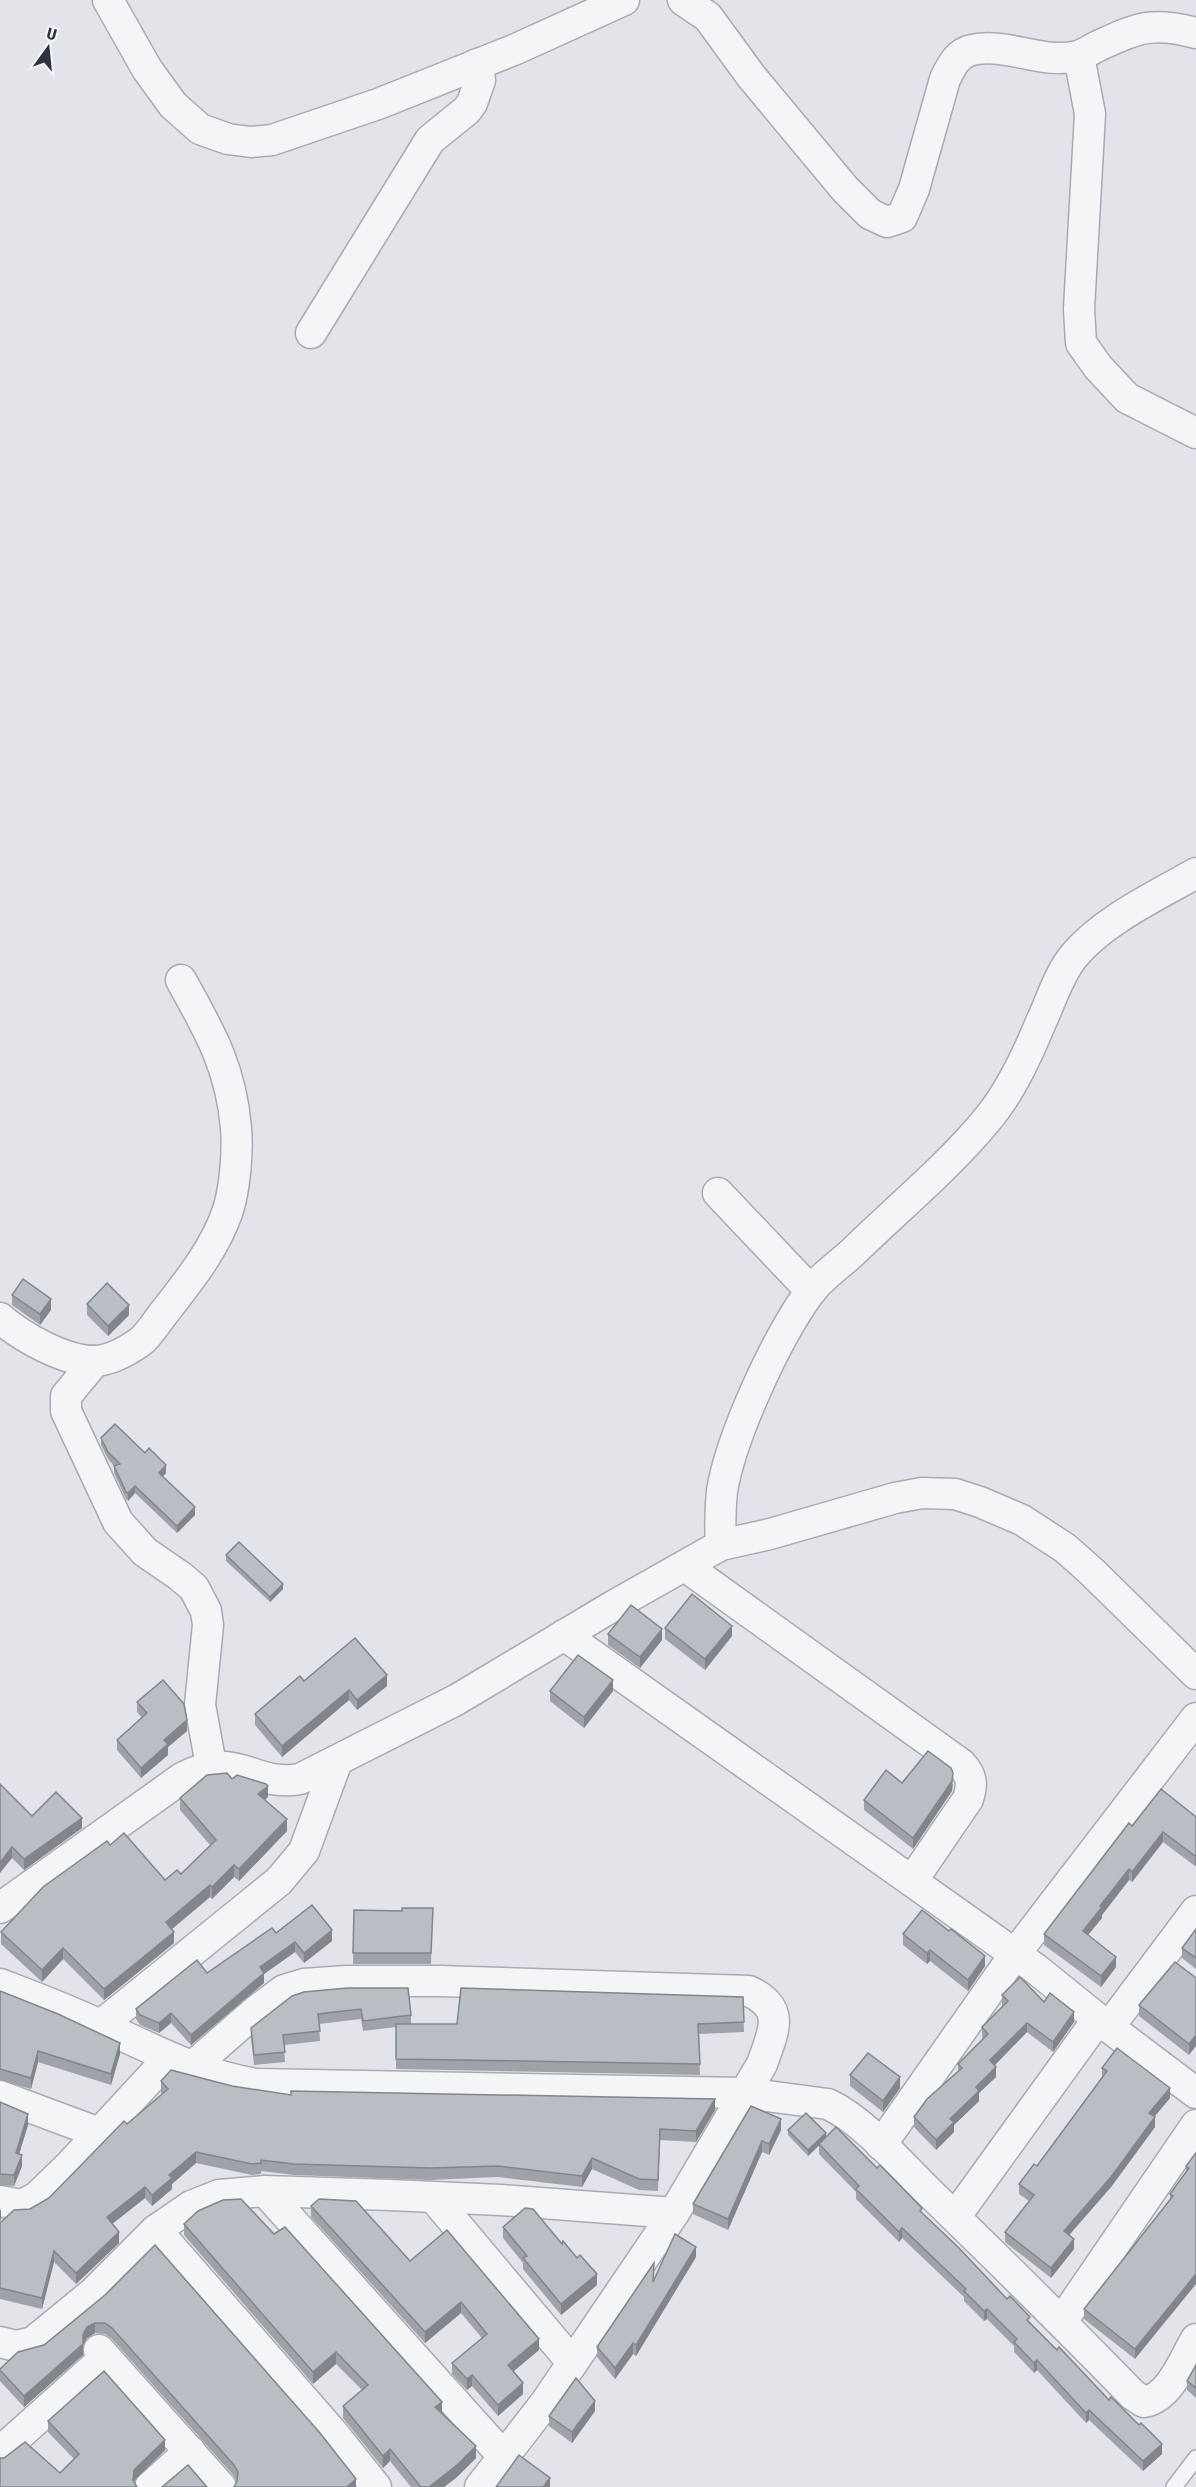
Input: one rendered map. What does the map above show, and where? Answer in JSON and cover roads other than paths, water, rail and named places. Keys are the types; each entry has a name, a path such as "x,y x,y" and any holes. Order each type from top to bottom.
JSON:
{"street":[{"path":"108,0 147,69 173,105 201,129 228,139 251,142 272,140 378,104 516,49 624,0"},
{"path":"683,0 708,17 751,76 845,189 870,214 886,222 903,217 914,189 945,79 952,63 963,54 970,50 993,48 1054,58 1079,56 1141,28 1156,26 1196,33"},
{"path":"1079,56 1090,114 1079,309 1081,343 1098,367 1127,398 1196,433"},
{"path":"311,333 430,140 467,110 472,103 480,80 477,64"},
{"path":"721,1545 723,1490 738,1437 775,1352 811,1291 987,1121 1030,1049 1059,981 1072,959 1090,939 1145,902 1196,873"},
{"path":"0,1318 11,1328 47,1347 95,1361 121,1354 142,1341 204,1261 228,1211 233,1191 236,1130 226,1072 214,1039 181,981"},
{"path":"718,1193 811,1291"},
{"path":"95,1361 66,1396 66,1411 118,1522 145,1552 194,1588 206,1611 208,1625 200,1705 211,1765"},
{"path":"0,1908 182,1778 211,1765 245,1770 282,1781 300,1779 456,1700 721,1545 770,1534 895,1498 938,1492 955,1494 1022,1520 1065,1548 1091,1571 1196,1674"},
{"path":"685,1566 961,1764 968,1772 972,1788 968,1799 912,1881"},
{"path":"564,1635 1015,1954 1196,2093"},
{"path":"881,2145 1015,1954 1196,1718"},
{"path":"100,2025 270,1888 290,1869 304,1851 337,1761"},
{"path":"955,2217 1103,2023 1196,1911"},
{"path":"0,2201 17,2205 29,2203 71,2164 99,2133 181,2062 284,1990 304,1984 346,1981 440,1981 749,1991 763,1998 772,2007 775,2017 762,2064 674,2213 571,2361 546,2402 480,2487"},
{"path":"0,1984 100,2025 181,2062 239,2081 264,2084 744,2093 828,2104 838,2109 881,2145 1062,2321 1133,2395 1144,2402 1153,2400 1164,2392 1196,2339"},
{"path":"0,2096 99,2133"},
{"path":"1062,2321 1196,2125"},
{"path":"0,2342 24,2346 40,2338 93,2293 156,2230 191,2206 219,2195 265,2191 501,2200 674,2213"},
{"path":"265,2191 503,2456"},
{"path":"434,2198 571,2361"},
{"path":"156,2230 333,2433 376,2487"},
{"path":"7,2434 102,2354 221,2487"},
{"path":"150,2487 190,2451"}],"lane":[{"path":"1174,2487 1196,2458"}]}
